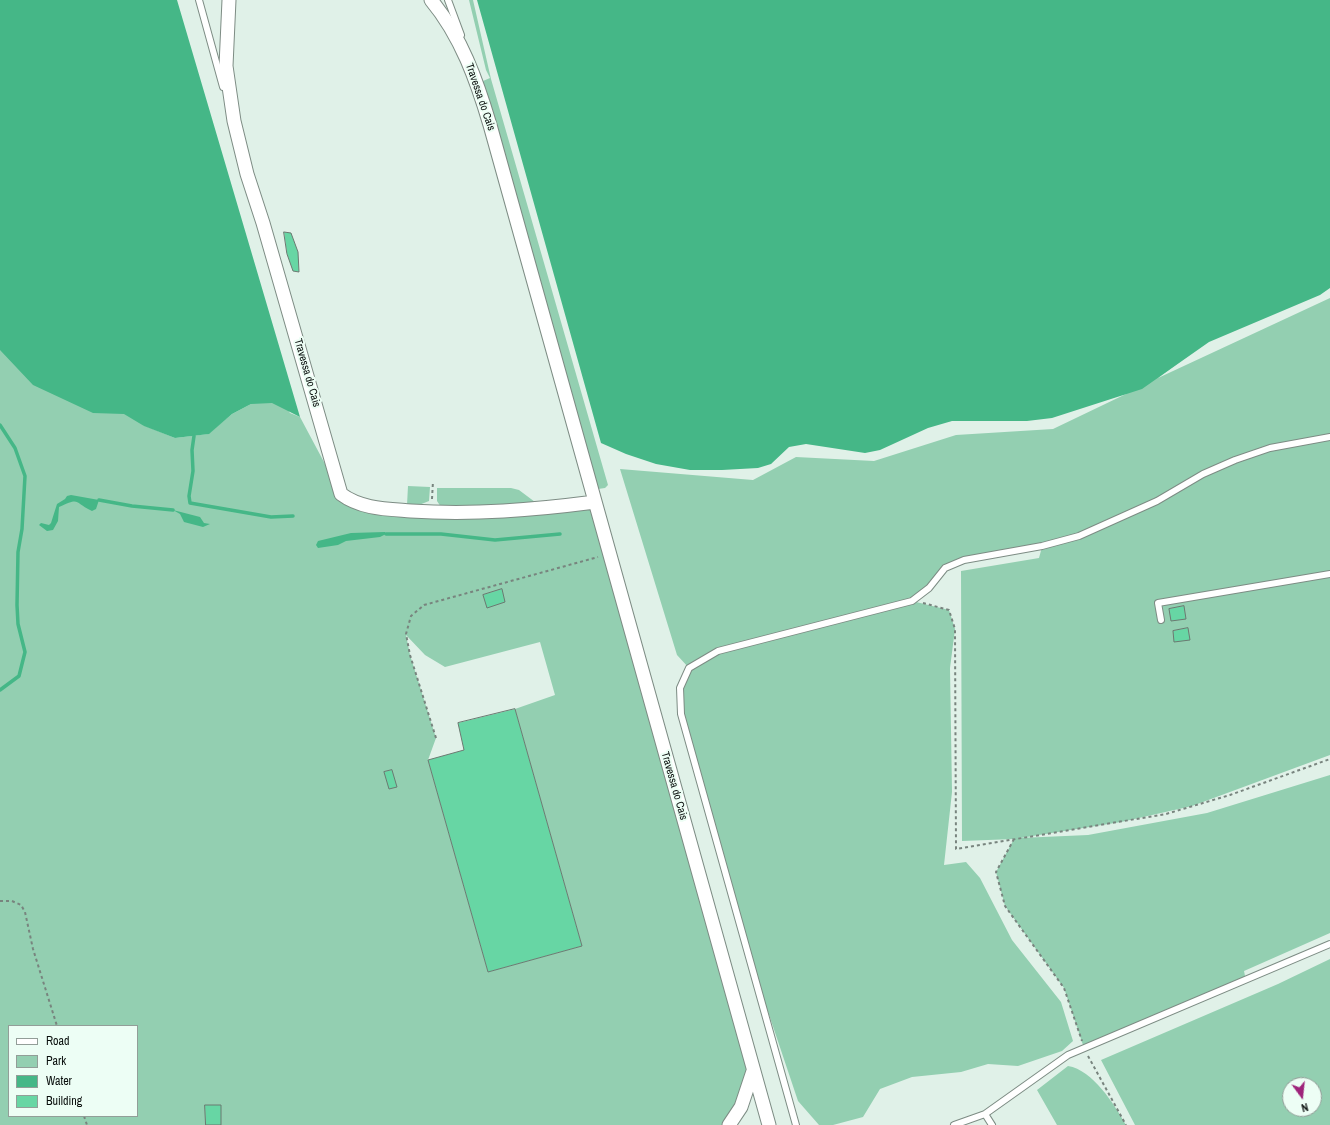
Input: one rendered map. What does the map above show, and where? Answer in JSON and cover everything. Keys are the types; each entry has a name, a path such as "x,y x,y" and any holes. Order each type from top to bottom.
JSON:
{"street":[{"name":"Travessa do Cais","path":"229,0 226,66 234,121 247,174 263,223 341,494 351,502 365,506 432,512 486,513 530,511 595,502"},
{"name":"Travessa do Cais","path":"431,0 453,32 479,90 769,1125"},
{"path":"729,1125 741,1107 753,1071"}],"lane":[{"path":"199,0 234,121"},
{"path":"448,0 479,90"},
{"path":"796,1125 681,714 680,688 689,668 718,651 912,601 929,588 945,568 957,563 1042,546 1079,536 1157,501 1203,474 1235,460 1270,448 1330,437"},
{"path":"1161,620 1158,603 1330,574"},
{"path":"954,1125 985,1114 1068,1055 1330,944"},
{"path":"985,1114 992,1125"}],"path":[{"path":"432,512 433,481"},
{"path":"436,738 410,655 406,634 411,616 424,606 609,554"},
{"path":"912,601 949,610 956,629 956,849 1166,814 1230,795 1330,759"},
{"path":"1014,839 996,872 1005,906 1064,988 1084,1048 1126,1125"},
{"path":"0,901 12,901 21,905 25,912 33,949 56,1025"}],"green space":[{"path":"0,0 290,413 300,417 341,494 391,509 595,502 753,1071 729,1125 0,1125","holes":["251,404 232,414 208,434 175,438 143,425","406,635 425,655 445,667 540,642 555,695 515,709 582,946 488,972 428,760 436,738 410,655"]},
{"path":"469,0 473,0 491,79 608,485 605,488 598,489 483,81 490,78 486,70"},
{"path":"1330,0 1208,341 1158,378 1330,298 1330,755 1192,806 1121,822 1020,838 1088,835 1207,813 1330,775 1330,933 1244,971 1246,981 1084,1048 1064,988 1005,906 996,872 1014,839 962,841 961,571 1039,558 1042,547 964,560 945,568 912,601 949,610 955,629 950,668 952,792 944,865 966,862 980,878 1012,940 1061,1002 1073,1041 1062,1051 1018,1066 988,1064 961,1072 912,1077 880,1089 863,1117 833,1125 819,1125 798,1101 747,949 681,714 680,688 689,668 677,655 620,469 753,480 796,457 874,461 956,435 1053,429 1126,394 789,446 758,467"},
{"path":"408,486 430,487 429,501 419,505 407,505"},
{"path":"437,488 511,488 519,490 535,502 533,504 441,507 437,501"},
{"path":"1330,959 1330,1125 1135,1125 1101,1060 1278,984"},
{"path":"1068,1066 1086,1074 1102,1089 1126,1125 1057,1125 1037,1090"}],"water":[{"path":"0,0 177,0 300,417 272,403 251,404 232,414 209,434 175,438 144,426 124,414 93,413 33,385 0,350"},
{"path":"477,0 1330,0 1330,288 1320,295 1209,342 1142,389 1052,418 1027,421 952,421 928,428 880,450 865,453 806,444 789,447 771,464 758,468 690,470 656,464 626,454 601,443"},
{"path":"71,495 99,500 96,509 92,511 74,501 59,507 58,521 53,530 47,531 39,525 41,523 49,525 57,504 67,496"},
{"path":"173,510 200,517 204,523 210,524 203,527 184,522 180,514"},
{"path":"385,532 386,534 380,537 346,541 338,545 318,548 316,545 318,541 351,533"}],"building":[{"path":"284,232 291,233 298,252 299,272 293,271 287,254"},
{"path":"502,589 505,602 487,608 483,595"},
{"path":"1184,606 1186,619 1171,621 1169,609"},
{"path":"1188,628 1190,640 1174,642 1173,631"},
{"path":"515,709 582,946 488,972 428,760 464,750 458,723"},
{"path":"392,770 397,787 389,789 384,772"},
{"path":"205,1105 221,1105 221,1125 206,1125"}],"waterway":[{"path":"0,425 15,448 25,476 22,529 18,552 17,605 18,624 25,652 19,676 0,690"},
{"path":"194,436 192,450 193,471 189,496 190,503 271,517 293,516"},
{"path":"99,500 132,506 173,510"},
{"path":"386,534 441,534 495,540 560,534"}]}
